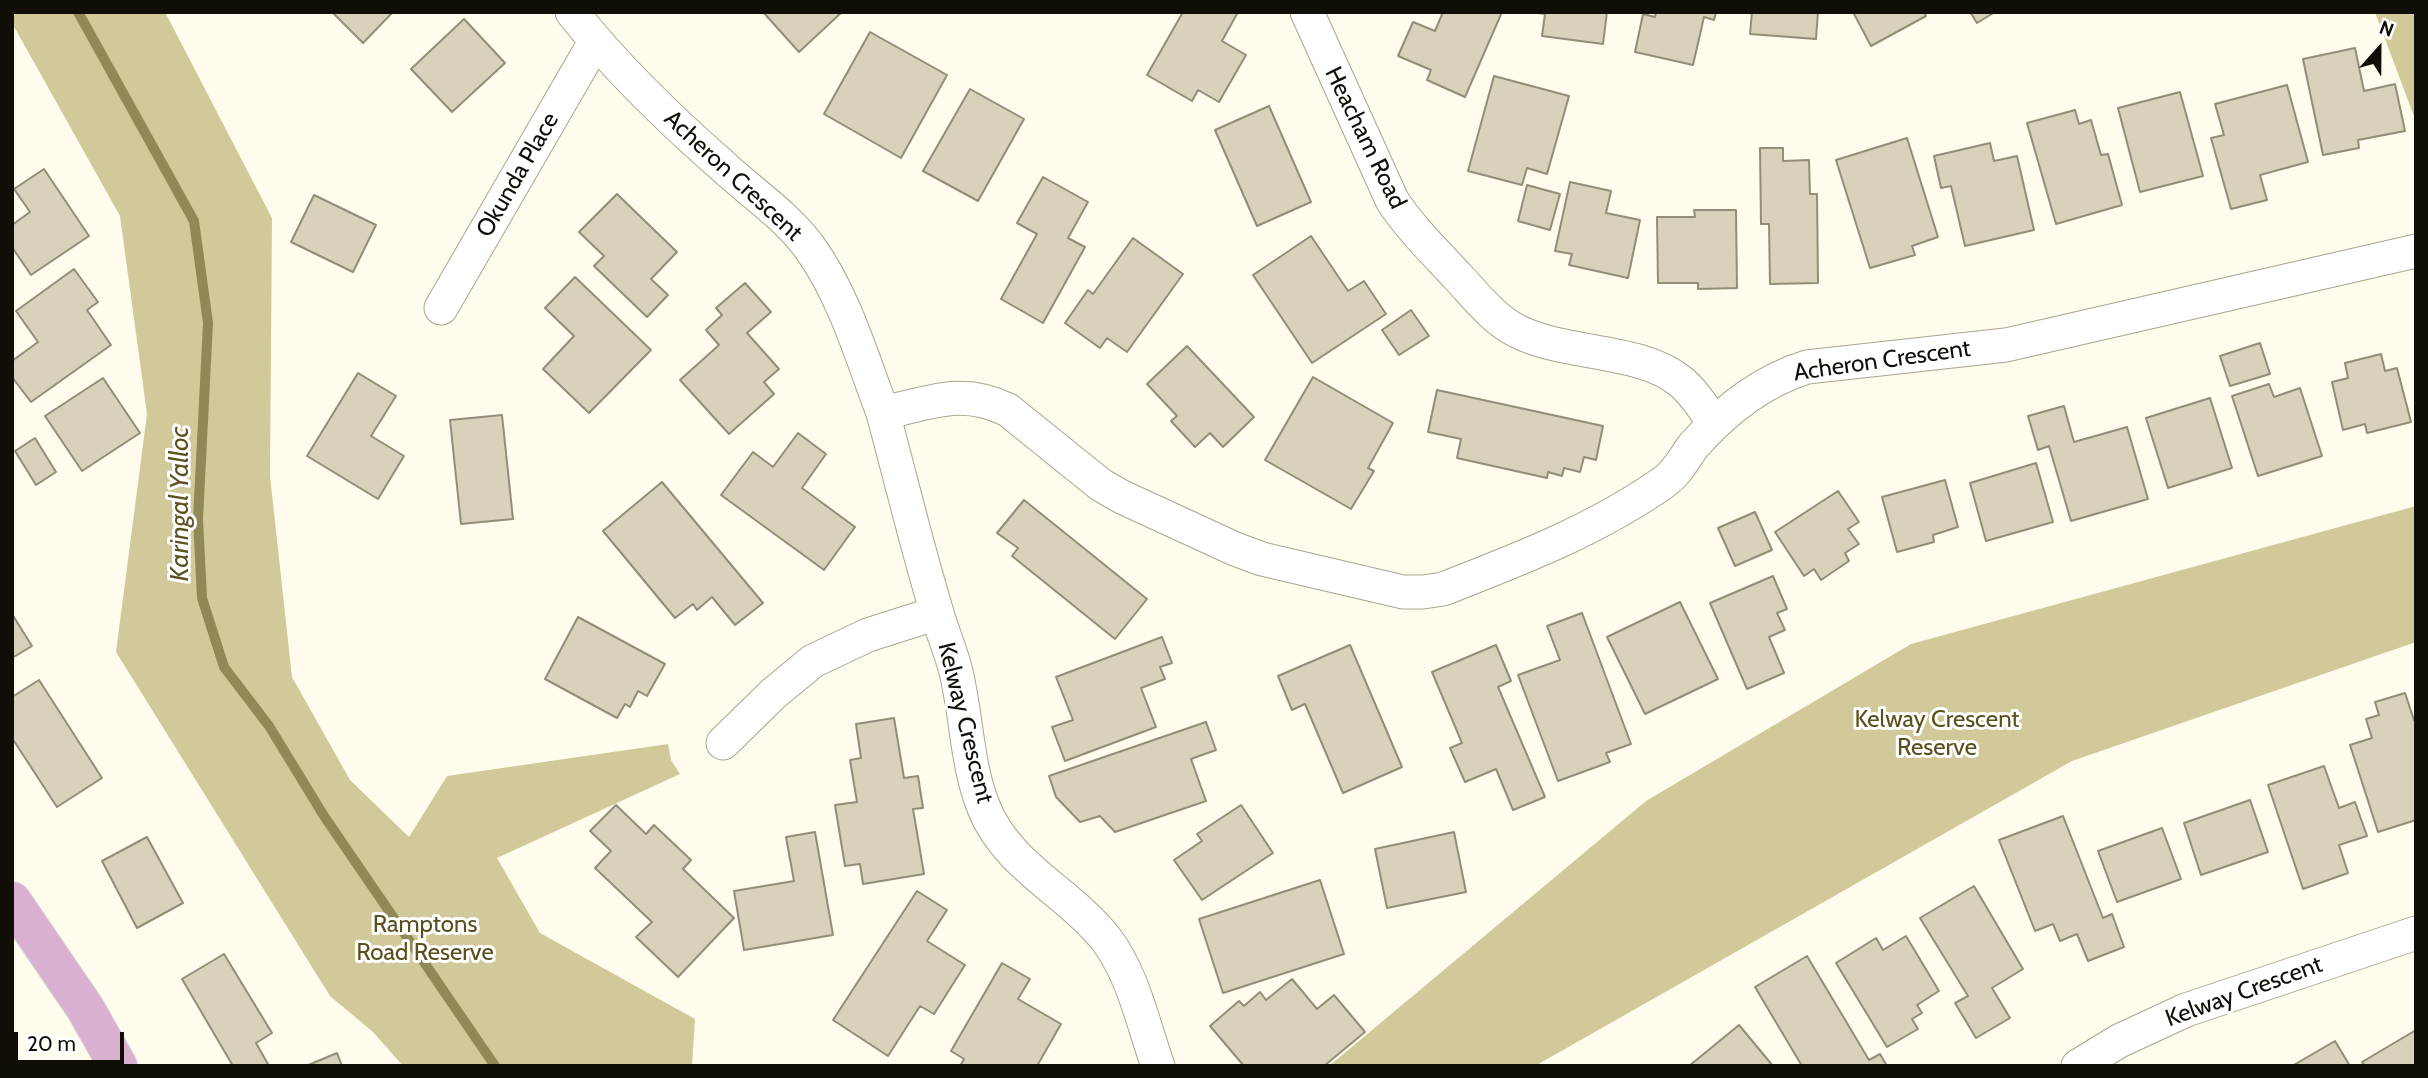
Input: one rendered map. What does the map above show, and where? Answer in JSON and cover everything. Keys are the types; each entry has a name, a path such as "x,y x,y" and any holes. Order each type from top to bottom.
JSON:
{"main road":[{"path":"12,901 85,1008 118,1066"}],"street":[{"name":"Acheron Crescent","path":"572,12 595,41 667,116 783,219 809,246 829,278 883,413 966,396 990,401 1008,410 1101,485 1122,497 1262,559 1403,592 1443,589 1566,540 1666,481 1682,466 1691,449 1714,423 1780,376 1807,367 2006,345 2416,251"},
{"name":"Heacham Road","path":"1307,12 1392,200 1406,221 1493,314 1516,331 1543,342 1646,364 1665,371 1683,383 1714,423"},
{"name":"Okunda Place","path":"441,308 595,41"},
{"name":"Kelway Crescent","path":"883,413 937,613 955,669 975,776 984,809 1001,838 1021,860 1086,916 1107,941 1125,973 1158,1066"},
{"path":"723,743 773,694 813,660 868,635 937,613"},
{"name":"Kelway Crescent","path":"2078,1066 2119,1041 2186,1010 2416,933"}],"green space":[{"name":"Ramptons Road Reserve","path":"12,12 165,12 272,218 270,476 292,677 350,780 409,837 447,776 668,744 671,760 680,774 497,858 540,933 695,1019 692,1066 403,1066 373,1032 330,996 116,652 147,414 120,216 12,23"},
{"path":"2375,12 2416,12 2416,122"},
{"name":"Kelway Crescent Reserve","path":"2416,506 2416,642 2072,761 1535,1066 1329,1066 1646,801 1911,644"}],"building":[{"path":"332,12 393,12 363,43"},
{"path":"763,12 842,12 799,52"},
{"path":"1183,12 1238,12 1222,41 1246,55 1219,102 1198,90 1192,101 1147,75"},
{"path":"1443,12 1502,12 1465,97 1427,80 1431,70 1398,56 1413,22 1435,31"},
{"path":"1607,12 1603,44 1542,36 1545,14 1538,13"},
{"path":"1656,12 1716,12 1714,20 1704,17 1693,65 1635,52 1643,14 1655,17"},
{"path":"1752,12 1818,12 1816,39 1750,34"},
{"path":"1853,12 1924,12 1926,16 1871,46"},
{"path":"1970,12 1995,12 1977,23"},
{"path":"464,19 505,63 452,112 411,69"},
{"path":"870,32 947,75 901,158 824,114"},
{"path":"2355,48 2364,91 2395,84 2405,131 2358,140 2359,148 2323,155 2303,59"},
{"path":"1494,76 1569,96 1547,174 1527,168 1522,185 1468,171"},
{"path":"2287,85 2308,162 2260,175 2267,200 2231,209 2211,138 2224,135 2215,104"},
{"path":"970,89 1024,119 978,201 923,171"},
{"path":"2180,92 2203,176 2140,192 2118,108"},
{"path":"1269,106 1311,202 1257,226 1215,130"},
{"path":"2075,110 2079,124 2091,120 2101,155 2108,154 2122,205 2056,224 2027,123"},
{"path":"1907,138 1938,237 1912,246 1915,255 1870,268 1836,160"},
{"path":"1990,143 1994,161 2017,156 2034,230 1965,246 1951,186 1941,188 1934,156"},
{"path":"1760,148 1783,148 1783,161 1809,160 1810,194 1817,194 1818,283 1770,284 1769,224 1761,224"},
{"path":"44,169 89,236 31,275 12,247 12,225 30,212 14,189"},
{"path":"1043,177 1088,202 1068,238 1085,247 1043,323 1001,299 1037,234 1017,223"},
{"path":"1570,182 1611,191 1606,213 1640,220 1628,278 1569,265 1572,254 1555,251"},
{"path":"1527,185 1560,194 1550,230 1518,221"},
{"path":"617,194 677,252 651,279 668,295 647,317 594,266 604,256 579,232"},
{"path":"314,195 376,225 353,272 291,242"},
{"path":"1694,210 1736,210 1737,288 1698,289 1698,283 1658,283 1657,217 1695,217"},
{"path":"1311,236 1348,291 1364,281 1386,314 1312,363 1253,275"},
{"path":"1133,238 1183,274 1127,352 1107,338 1100,348 1065,323 1088,290 1093,294"},
{"path":"74,269 98,302 87,310 111,345 31,402 12,377 12,361 38,342 16,311"},
{"path":"575,277 651,350 589,413 543,369 574,336 545,308"},
{"path":"745,283 771,312 747,333 779,369 764,382 774,394 729,434 680,380 719,345 706,330 722,315 716,308"},
{"path":"1411,310 1429,336 1399,355 1382,330"},
{"path":"2260,343 2270,374 2230,386 2220,356"},
{"path":"1187,346 1254,417 1223,447 1210,433 1195,447 1171,421 1177,416 1147,384"},
{"path":"2381,354 2385,371 2397,368 2411,422 2367,433 2365,424 2343,430 2332,382 2348,378 2345,363"},
{"path":"358,373 396,396 371,436 404,456 378,499 307,456"},
{"path":"1313,377 1393,423 1368,468 1374,471 1351,509 1265,460"},
{"path":"103,378 140,433 82,471 45,416"},
{"path":"2269,384 2274,397 2300,388 2322,456 2258,476 2232,396"},
{"path":"1437,390 1603,426 1596,460 1584,457 1580,472 1564,468 1562,476 1548,472 1547,478 1457,458 1461,439 1428,432"},
{"path":"2210,398 2232,468 2168,488 2146,418"},
{"path":"2064,406 2074,442 2127,427 2148,499 2071,521 2049,446 2038,450 2028,416"},
{"path":"502,415 513,519 461,524 450,420"},
{"path":"798,433 826,454 802,488 855,527 824,570 721,495 753,452 773,467"},
{"path":"35,438 56,472 36,485 15,451"},
{"path":"2036,463 2053,522 1986,541 1970,483"},
{"path":"1945,480 1958,527 1933,535 1934,542 1897,552 1882,497"},
{"path":"662,482 763,603 735,625 712,597 697,610 693,604 675,618 603,531"},
{"path":"1838,491 1859,522 1848,529 1859,544 1845,553 1849,561 1821,580 1814,569 1804,576 1775,532"},
{"path":"1024,500 1147,599 1115,639 1012,556 1018,548 997,533"},
{"path":"1755,512 1772,550 1735,566 1718,528"},
{"path":"1773,576 1787,609 1777,613 1785,630 1769,637 1784,673 1747,689 1710,603"},
{"path":"1680,602 1718,679 1645,714 1607,637"},
{"path":"1582,613 1631,744 1606,753 1610,762 1558,781 1518,675 1560,660 1547,626"},
{"path":"12,614 32,646 12,658"},
{"path":"578,617 665,664 647,696 638,691 630,707 625,704 617,718 545,679"},
{"path":"1162,637 1172,663 1160,667 1165,679 1141,688 1156,727 1065,761 1052,727 1073,720 1056,677"},
{"path":"1350,645 1402,767 1343,793 1305,704 1292,710 1278,676"},
{"path":"1496,645 1511,681 1498,687 1545,797 1513,810 1496,769 1465,782 1450,748 1462,743 1432,672"},
{"path":"39,680 102,778 57,807 12,738 12,697"},
{"path":"2405,693 2414,720 2416,719 2416,820 2378,832 2350,745 2372,738 2366,719 2379,715 2375,702"},
{"path":"894,718 904,778 918,776 923,808 913,809 924,874 863,884 860,864 845,866 835,805 857,802 850,760 861,758 856,724"},
{"path":"1206,722 1216,750 1191,759 1206,801 1115,832 1100,816 1080,822 1056,797 1049,776"},
{"path":"2324,766 2339,808 2355,802 2367,836 2339,845 2348,873 2303,889 2268,785"},
{"path":"2250,800 2268,852 2201,875 2184,823"},
{"path":"616,805 646,834 654,825 691,860 683,869 734,918 678,977 636,937 652,922 595,868 611,851 590,831"},
{"path":"1241,805 1273,853 1202,900 1174,860 1202,841 1197,834"},
{"path":"2063,816 2103,918 2112,914 2124,947 2088,961 2077,934 2060,941 2053,924 2035,931 1999,840"},
{"path":"2162,828 2181,879 2117,902 2098,851"},
{"path":"815,832 833,935 744,950 734,891 794,881 786,837"},
{"path":"1454,832 1466,892 1387,908 1375,849"},
{"path":"147,837 183,903 137,928 102,861"},
{"path":"1320,880 1344,954 1223,993 1199,919"},
{"path":"1974,886 2023,969 1992,988 2010,1018 1976,1038 1955,1003 1968,996 1920,918"},
{"path":"917,891 947,910 927,941 965,965 934,1014 920,1006 888,1056 833,1020"},
{"path":"1906,936 1939,991 1917,1005 1922,1013 1912,1019 1918,1029 1887,1047 1836,963 1876,938 1883,950"},
{"path":"224,954 272,1033 256,1043 269,1066 233,1066 182,979"},
{"path":"1807,956 1869,1060 1880,1054 1887,1066 1802,1066 1755,987"},
{"path":"1002,963 1030,979 1018,999 1061,1024 1037,1066 960,1066 964,1059 951,1051"},
{"path":"1292,979 1317,1009 1334,995 1365,1032 1324,1066 1244,1066 1210,1026 1239,1001 1244,1006 1260,992 1266,1000"},
{"path":"1739,1025 1773,1066 1689,1066"},
{"path":"2416,1030 2416,1066 2365,1066 2362,1062"},
{"path":"2335,1041 2350,1066 2292,1066"},
{"path":"337,1053 342,1066 306,1066"}],"waterway":[{"name":"Karingal Yalloc","path":"78,12 194,221 208,323 198,519 202,598 224,667 269,726 324,816 495,1066"}]}
